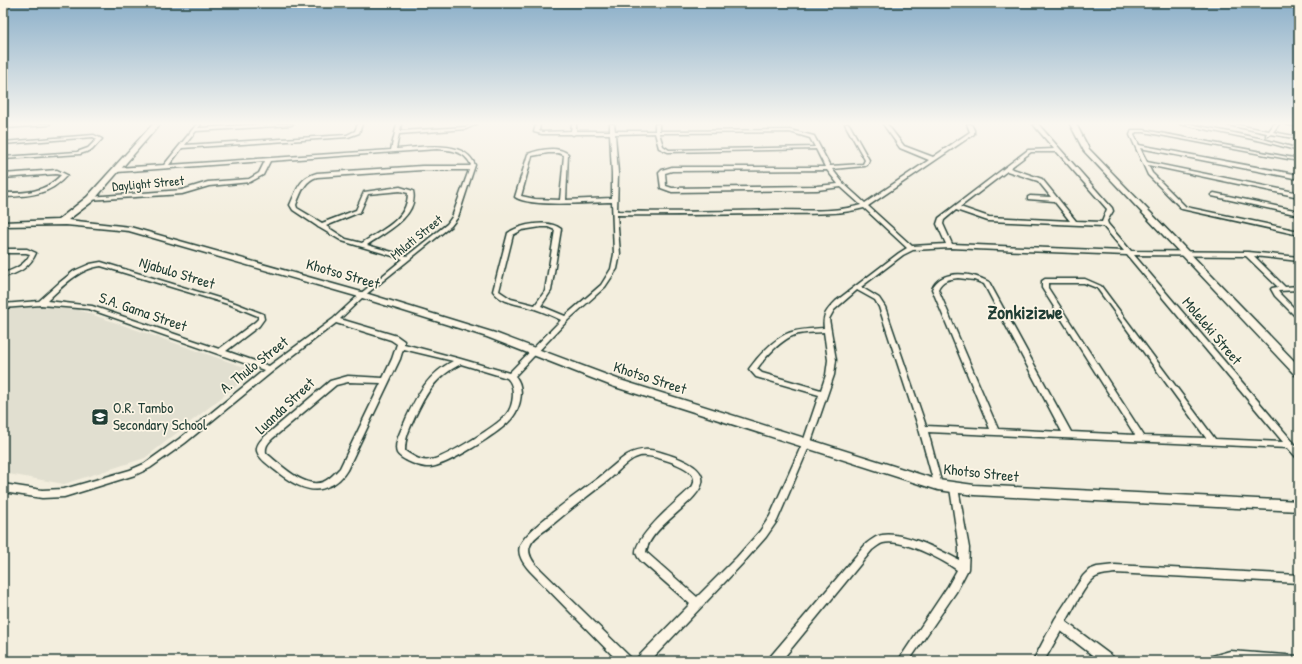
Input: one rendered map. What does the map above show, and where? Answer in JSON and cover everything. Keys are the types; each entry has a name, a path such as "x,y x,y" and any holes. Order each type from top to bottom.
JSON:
{"street":[{"path":"3,158 48,155"},
{"path":"61,222 90,199 130,155"},
{"path":"166,166 175,155"},
{"path":"117,170 324,155"},
{"path":"407,258 339,238 295,209 293,205 303,182 310,177 422,168 472,168 471,159 467,155"},
{"path":"530,155 518,197 527,201 614,200"},
{"path":"563,201 566,155"},
{"path":"510,376 566,319 603,286 614,269 617,254 614,213 615,173 613,155"},
{"path":"821,155 828,168 842,185 911,248"},
{"path":"842,185 810,188 672,190 664,187 662,173 664,170 672,169 828,168 861,166 866,163 867,160 864,155"},
{"path":"922,155 932,159"},
{"path":"614,213 686,214 848,210 864,206 938,155"},
{"path":"950,246 940,222 943,217 1025,155"},
{"path":"956,208 988,219 1105,224 1104,221 1110,209 1063,155"},
{"path":"1091,155 1299,372"},
{"path":"1141,155 1154,180 1186,209 1299,233"},
{"path":"1184,155 1299,177"},
{"path":"1272,155 1299,160"},
{"name":"Daylight Street","path":"90,199 182,192 208,184 250,180 261,174 269,159"},
{"path":"1145,163 1299,195"},
{"name":"Mhlati Street","path":"362,295 452,222 472,168"},
{"path":"1007,169 1040,180 1074,222"},
{"path":"3,176 57,172 64,175 52,188 44,191 3,195"},
{"path":"320,226 358,210 366,193 400,190 411,192 410,203 404,215 363,245"},
{"path":"1214,195 1299,213"},
{"path":"1030,198 1056,199"},
{"name":"Khotso Street","path":"3,224 61,222 103,224 130,229 362,295 491,335 616,383 938,485 974,490 1299,506"},
{"name":"Moleleki Street","path":"1105,224 1131,253 1299,455"},
{"path":"537,307 547,293 550,283 558,229 552,226 520,228 512,232 496,288 498,294 502,297 537,307 566,319"},
{"path":"642,661 696,603 740,560 771,523 806,442 832,366 826,319 834,306 901,254 911,248 950,246 1131,253 1248,254 1299,259"},
{"path":"3,251 27,251 32,253 30,259 21,268 3,275"},
{"path":"1248,254 1283,288"},
{"name":"Njabulo Street","path":"41,303 78,271 90,266 101,264 240,306 261,315 261,319 257,324 221,351"},
{"path":"995,432 935,288 938,282 944,278 972,277 987,283 1068,435"},
{"path":"1141,438 1045,288 1045,281 1084,281 1093,283 1101,289 1213,442"},
{"path":"858,288 876,299 882,307 923,429 938,485"},
{"path":"1299,288 1274,289 1277,296 1299,317"},
{"name":"A. Thulo Street","path":"3,488 42,494 64,493 140,470 182,441 270,368 335,320 362,295"},
{"name":"S.A. Gama Street","path":"3,306 41,303 90,307 270,368"},
{"path":"335,320 394,338 400,342 401,346 460,361 510,376 515,380 517,397 513,411 504,421 443,461 429,464 408,458 401,452 401,441 422,395 429,382 442,370 460,361"},
{"path":"823,393 758,375 753,369 785,335 797,332 828,330"},
{"name":"Luanda Street","path":"385,381 348,379 333,382 270,436 262,445 263,455 297,483 304,485 322,485 332,481 343,470 385,381 401,346"},
{"path":"923,429 1290,445"},
{"path":"626,661 533,568 526,560 523,550 526,542 533,535 615,469 638,454 652,454 690,467 698,477 698,484 695,490 661,522 642,546 641,550 644,558 696,603"},
{"path":"903,661 952,589 963,569 964,548 954,488"},
{"path":"774,661 869,547 879,540 892,539 923,547 949,558 963,569"},
{"path":"1038,661 1087,577 1096,571 1115,569 1299,579"},
{"path":"1059,623 1100,652 1109,661"},
{"path":"1213,661 1230,656 1299,660"}],"shaded area":[{"name":"O.R. Tambo Secondary School","path":"37,306 79,310 250,369 250,375 145,458 64,484 3,473 3,309"}],"place":[{"name":"O.R. Tambo Secondary School","path":"100,417"}],"district":[{"name":"Zonkizizwe","path":"1025,312"}]}
